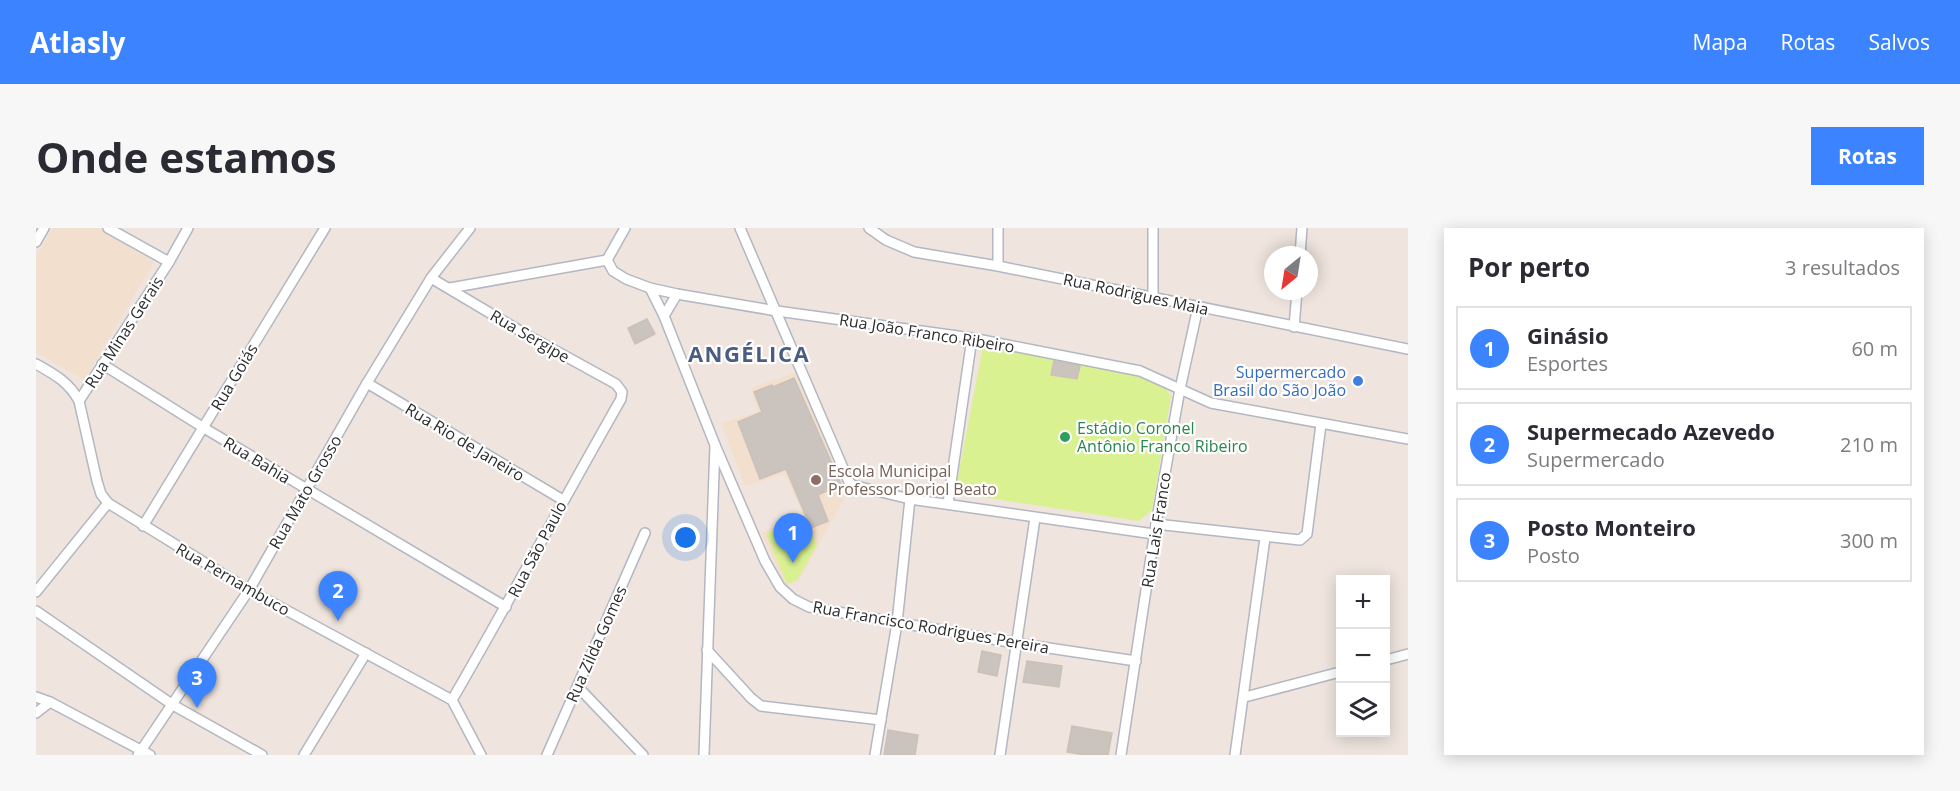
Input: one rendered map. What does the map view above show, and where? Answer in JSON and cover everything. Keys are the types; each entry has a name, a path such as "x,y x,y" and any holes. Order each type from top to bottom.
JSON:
{"street":[{"path":"36,242 44,228"},
{"path":"108,228 169,262"},
{"name":"Rua Minas Gerais","path":"79,401 169,262 188,228"},
{"name":"Rua Goiás","path":"143,526 325,228"},
{"name":"Rua Mato Grosso","path":"143,753 249,590 367,383 431,278 470,228"},
{"path":"450,288 607,260 625,228"},
{"path":"740,228 852,485 910,499 1035,518 1300,540 1307,534 1321,424"},
{"name":"Rua Rodrigues Maia","path":"869,228 885,240 914,252 998,266 1408,349"},
{"path":"998,228 998,266"},
{"path":"1153,228 1153,297"},
{"path":"1301,246 1302,228"},
{"name":"Rua João Franco Ribeiro","path":"607,260 613,271 626,279 650,288 777,311 972,338 1140,371 1211,403 1408,439"},
{"name":"Rua Sergipe","path":"431,278 616,384 621,388 621,399"},
{"name":"Rua Francisco Rodrigues Pereira","path":"650,288 664,316 715,445 765,561 780,587 793,599 809,607 1136,662"},
{"path":"664,316 677,294"},
{"path":"1294,327 1296,300"},
{"name":"Rua Lais Franco","path":"1121,755 1155,529 1180,389 1198,307"},
{"path":"948,503 972,338"},
{"path":"36,364 63,380 73,390 79,401 97,481 101,494 108,503 36,592"},
{"name":"Rua Bahia","path":"102,364 307,490 506,607"},
{"name":"Rua Rio de Janeiro","path":"367,383 563,500"},
{"name":"Rua São Paulo","path":"452,700 621,399"},
{"path":"704,755 715,445"},
{"path":"875,755 897,623 910,499"},
{"name":"Rua Pernambuco","path":"108,503 249,590 452,700"},
{"path":"1000,755 1035,518"},
{"name":"Rua Zilda Gomes","path":"547,755 645,533"},
{"path":"1236,755 1265,538"},
{"path":"36,611 173,705 262,755"},
{"path":"707,650 761,706 881,720"},
{"path":"304,755 366,654"},
{"path":"1390,659 1408,654"},
{"path":"1245,698 1336,673"},
{"path":"578,687 643,755"},
{"path":"36,697 50,702 143,753"},
{"path":"452,700 481,755"},
{"path":"36,713 50,702"}],"shaded area":[{"path":"53,228 97,228 154,262 84,380 36,352 36,257"},
{"name":"Escola Municipal Professor Doriol Beato","path":"800,371 849,489 799,581 785,586 761,532 804,517 785,474 745,486 721,423 758,412 751,388"}],"green space":[{"name":"Estádio Coronel Antônio Franco Ribeiro","path":"983,346 1134,373 1160,381 1171,396 1152,510 1139,521 955,493"},
{"path":"806,521 817,545 797,580 787,584 766,533"}],"building":[{"path":"647,319 655,334 635,344 628,328"},
{"path":"1054,361 1080,366 1077,379 1051,375"},
{"path":"794,378 841,484 818,495 828,521 811,528 786,469 760,479 738,422 762,412 754,392"},
{"path":"982,651 1001,655 997,676 978,672"},
{"path":"1027,661 1062,666 1059,687 1023,682"},
{"path":"1072,726 1112,733 1108,755 1067,752"},
{"path":"888,730 918,735 915,755 884,755"}],"place":[{"name":"Supermercado Brasil do São João","path":"1358,381"},
{"name":"Estádio Coronel Antônio Franco Ribeiro","path":"1065,437"},
{"name":"Escola Municipal Professor Doriol Beato","path":"816,480"},
{"name":"Ginásio","path":"793,563"},
{"name":"Supermecado Azevedo","path":"338,621"},
{"name":"Posto Monteiro","path":"197,708"}],"district":[{"name":"ANGÉLICA","path":"749,353"}]}
